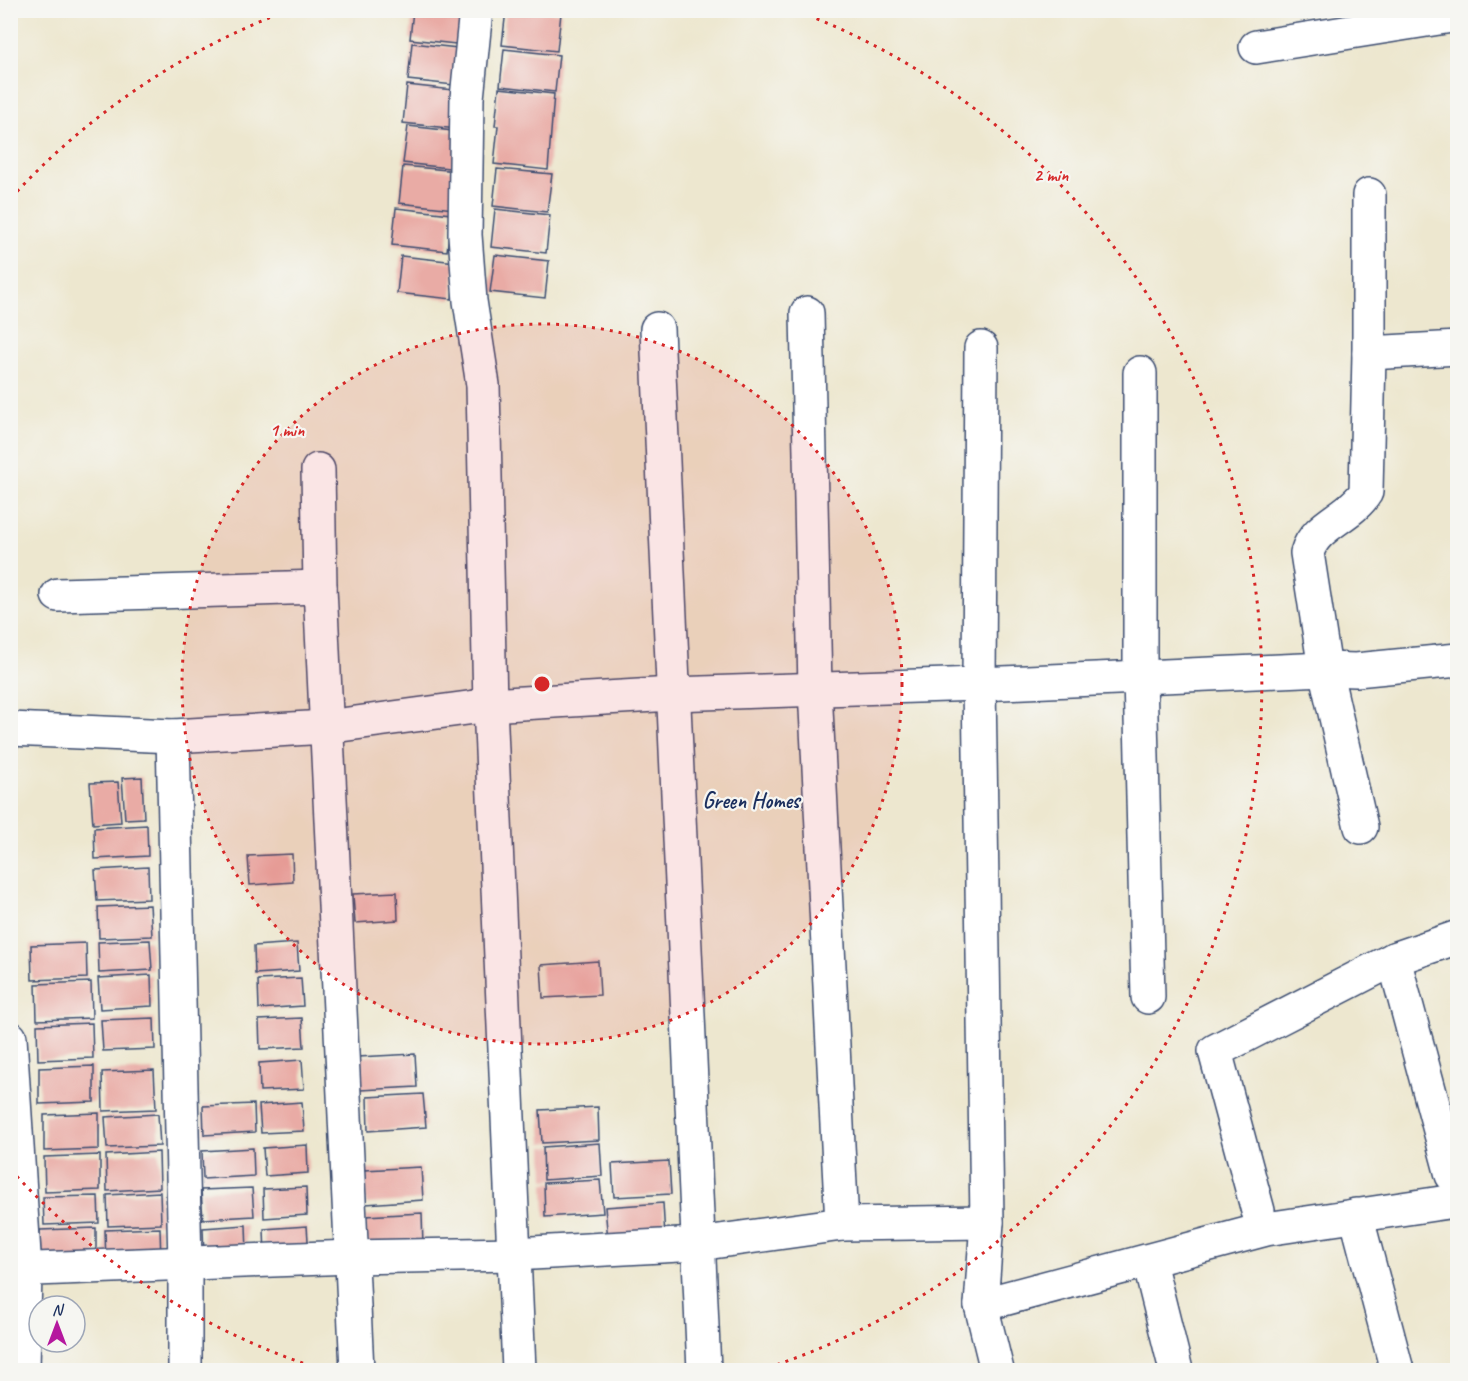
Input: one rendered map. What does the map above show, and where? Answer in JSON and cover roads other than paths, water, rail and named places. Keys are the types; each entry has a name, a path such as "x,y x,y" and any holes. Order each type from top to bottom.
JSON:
{"street":[{"path":"476,10 468,98 465,235 470,301 483,385 490,705 519,1371"},
{"path":"1256,46 1458,15"},
{"path":"1361,827 1325,669 1307,553 1310,541 1359,503 1366,492 1369,195"},
{"path":"807,313 815,689 842,1224"},
{"path":"657,329 704,1371"},
{"path":"981,348 979,684 987,1222 981,1305 997,1371"},
{"path":"1369,353 1458,348"},
{"path":"1140,373 1140,677 1148,997"},
{"path":"318,470 326,727 357,1371"},
{"path":"58,595 320,587"},
{"path":"10,729 173,736 326,727 490,705 672,694 1325,669 1356,670 1458,660"},
{"path":"173,736 185,1264 185,1371"},
{"path":"1258,1211 1215,1051 1394,959 1458,937"},
{"path":"981,1305 1266,1229 1356,1215 1450,1189 1394,959"},
{"path":"10,1038 23,1371"},
{"path":"1356,1215 1397,1371"},
{"path":"18,1270 351,1257 514,1254 698,1244 842,1224 987,1222"},
{"path":"1149,1262 1176,1371"}],"district":[{"name":"Green Homes","path":"751,801"}]}
